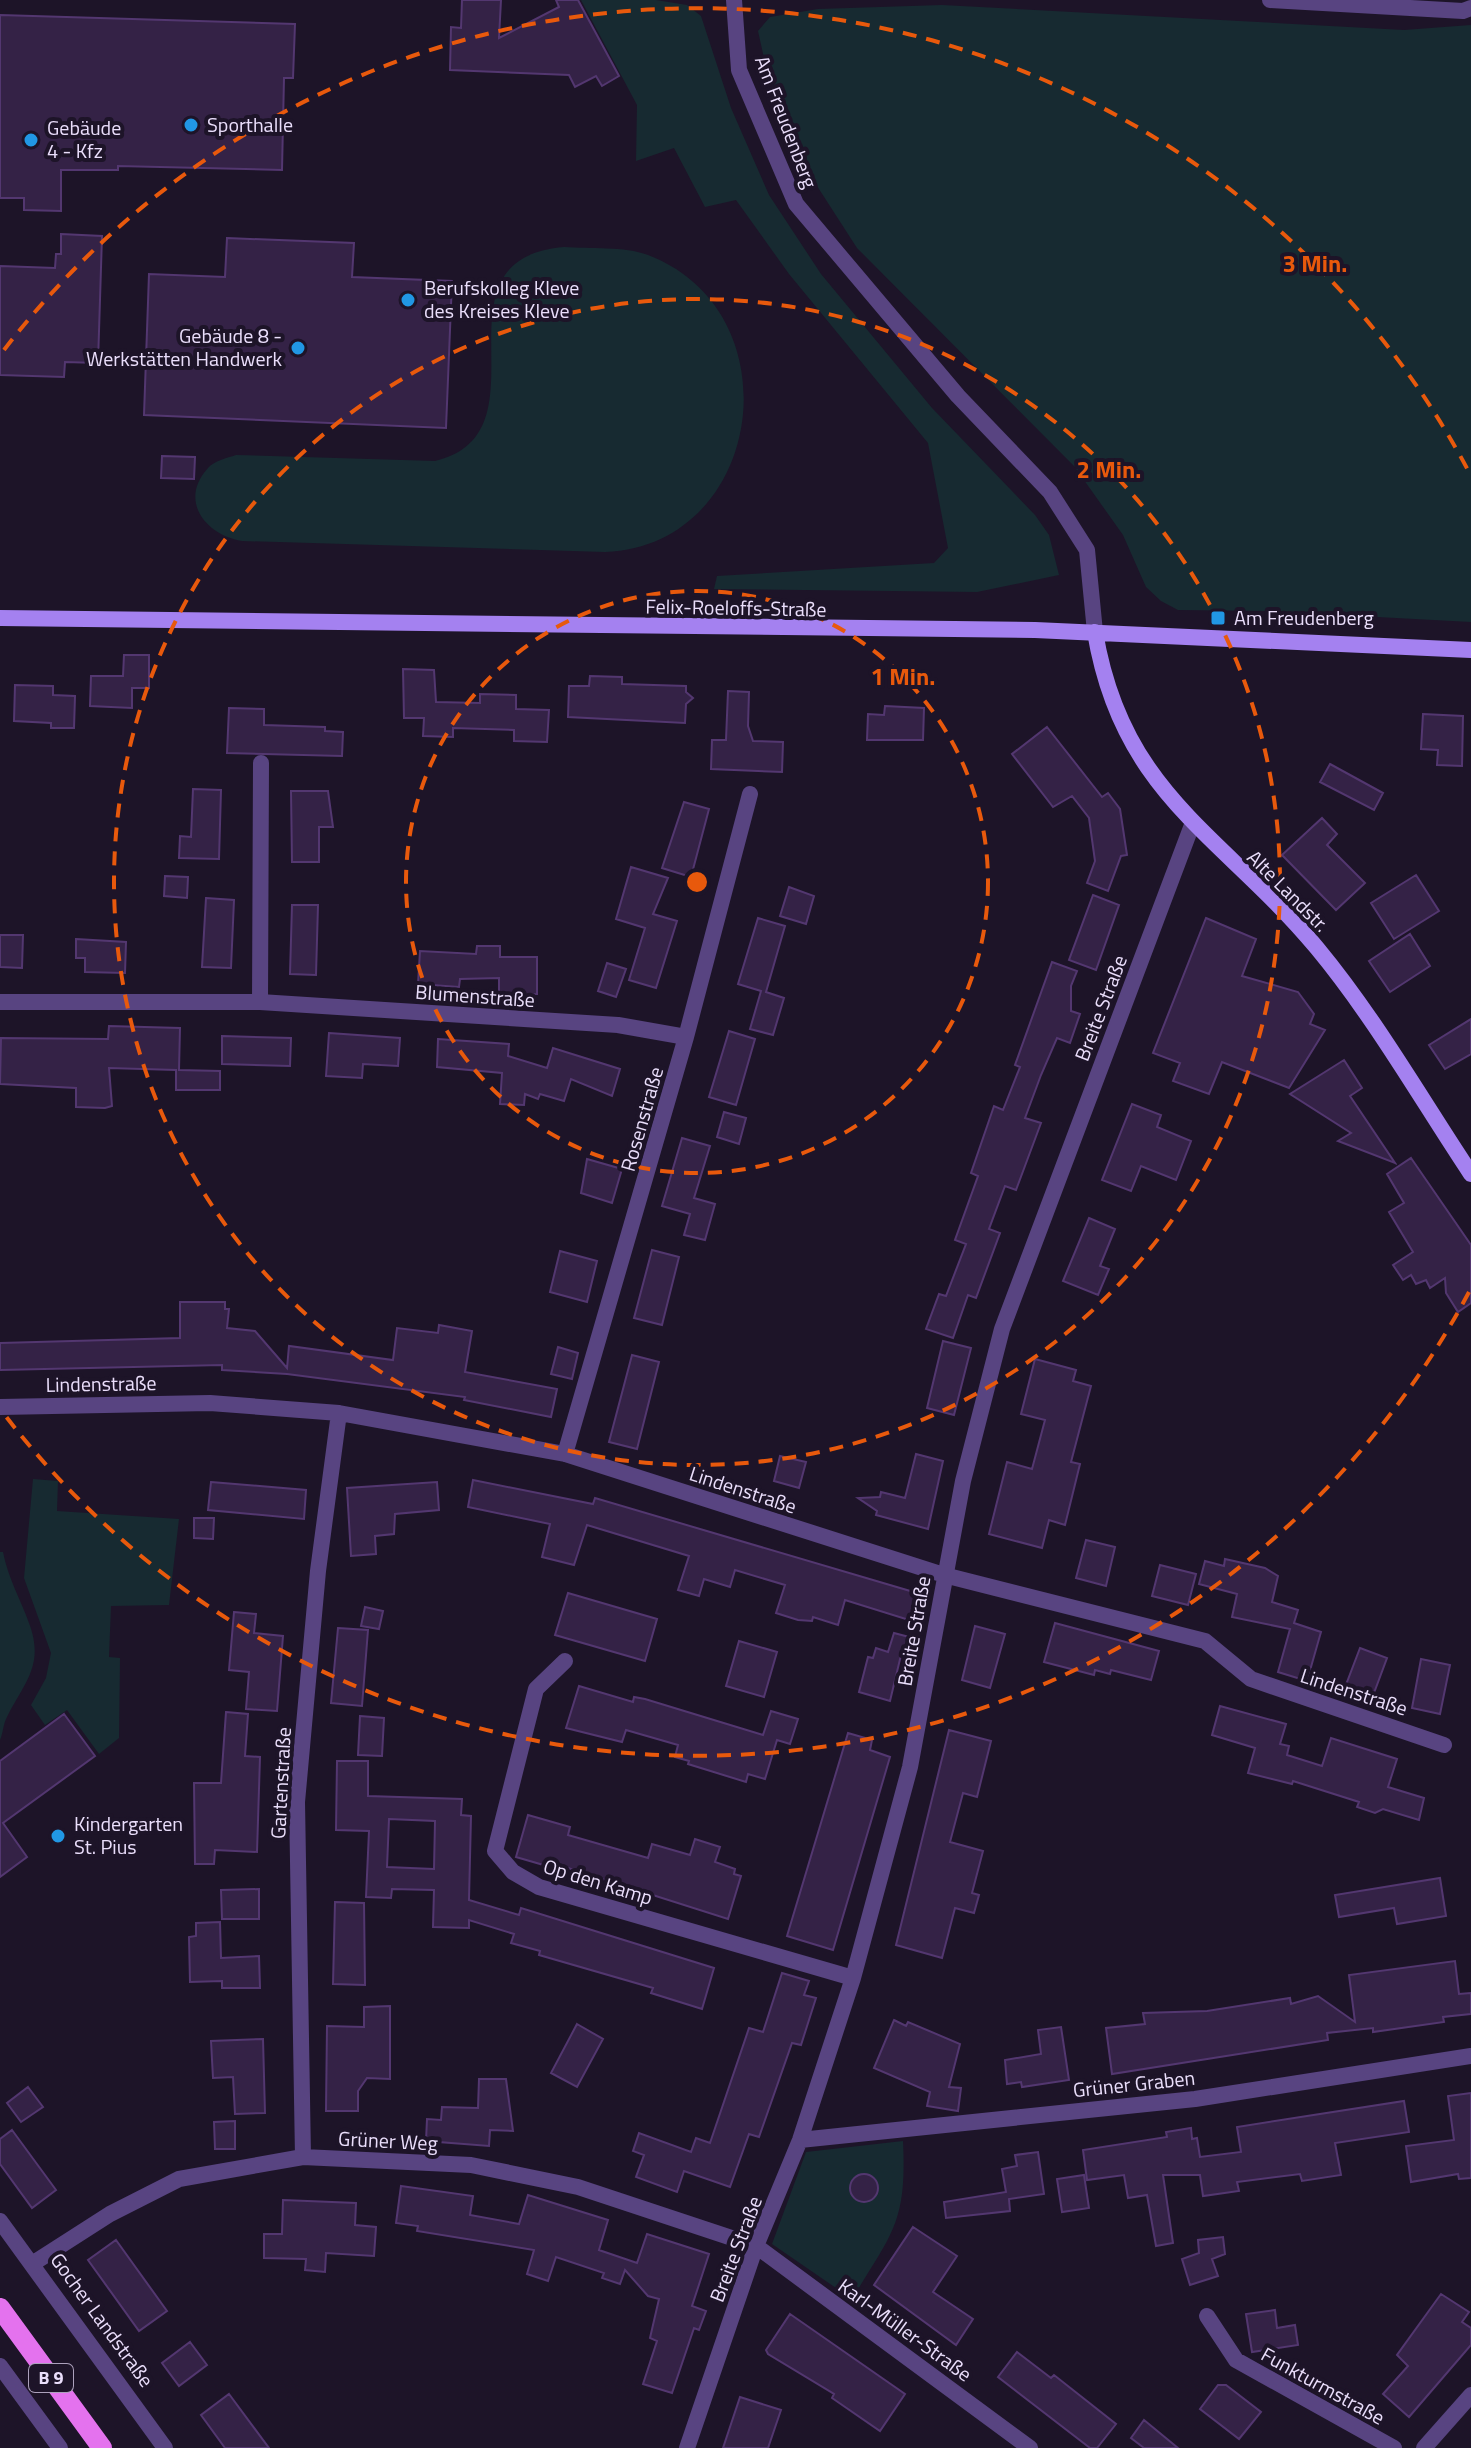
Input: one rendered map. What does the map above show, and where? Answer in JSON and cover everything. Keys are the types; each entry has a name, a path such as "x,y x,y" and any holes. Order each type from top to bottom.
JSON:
{"main road":[{"name":"B 9","path":"0,2308 102,2448"}],"street":[{"name":"Am Freudenberg","path":"734,0 739,70 796,204 958,396 1050,492 1087,550 1095,632"},
{"path":"1270,0 1463,11 1471,8"},
{"name":"Felix-Roeloffs-Straße","path":"0,618 1095,632 1471,650"},
{"name":"Alte Landstr.","path":"1095,632 1099,657 1126,733 1163,791 1192,825 1314,945 1347,985 1471,1174"},
{"path":"260,1002 261,763"},
{"name":"Rosenstraße","path":"565,1454 686,1037 750,794"},
{"name":"Breite Straße","path":"687,2448 756,2246 800,2140 853,1978 910,1767 963,1481 1002,1329 1192,825"},
{"name":"Blumenstraße","path":"0,1002 260,1002 618,1025 686,1037"},
{"name":"Lindenstraße","path":"0,1407 210,1403 339,1413 565,1454 944,1575 1205,1641 1251,1679 1444,1745"},
{"name":"Gartenstraße","path":"303,2157 297,1802 318,1571 339,1413"},
{"name":"Op den Kamp","path":"565,1661 536,1689 495,1851 513,1872 539,1887 853,1978"},
{"name":"Grüner Graben","path":"800,2140 1195,2099 1471,2056"},
{"name":"Grüner Weg","path":"32,2264 110,2214 179,2179 303,2157 471,2165 578,2187 756,2246"},
{"name":"Gocher Landstraße","path":"0,2221 165,2448"},
{"name":"Karl-Müller-Straße","path":"756,2246 1030,2448"},
{"name":"Funkturmstraße","path":"1207,2316 1236,2360 1394,2448"},
{"path":"0,2366 60,2448"},
{"path":"1424,2448 1471,2395"}],"shaded area":[{"path":"581,0 656,0 687,5 701,16 731,108 769,195 821,274 932,408 1035,515 1049,535 1059,575 977,592 714,589 717,576 934,563 948,548 928,443 789,274 736,200 705,207 674,148 636,161 637,105"},
{"path":"942,5 1404,30 1471,25 1471,622 1264,611 1178,610 1161,601 1146,587 1123,535 1074,466 857,248 808,172 772,94 758,31 770,17 818,9"},
{"path":"564,247 618,249 648,255 695,284 726,325 742,372 742,423 728,470 700,511 659,540 605,552 242,541 217,532 200,515 196,504 199,480 211,466 236,455 435,461 469,444 486,417 491,384 493,313 501,282 523,258"},
{"path":"33,1479 58,1481 57,1511 179,1519 169,1605 111,1606 109,1657 120,1658 119,1738 99,1754 67,1710 45,1725 31,1705 46,1678 51,1653 24,1578"},
{"path":"0,1552 3,1552 29,1623 35,1651 30,1673 6,1720 0,1740"},
{"path":"903,2141 902,2191 894,2226 852,2299 772,2244 806,2152"}],"building":[{"path":"462,0 501,0 499,38 559,7 556,0 578,0 619,76 602,86 596,76 575,87 569,75 450,70 451,27 461,28"},
{"path":"0,15 295,24 293,78 284,78 282,170 118,166 118,170 61,170 61,211 24,210 24,198 0,198"},
{"path":"61,234 102,236 98,363 65,362 64,377 0,375 0,266 55,268 56,254 61,254"},
{"name":"Gebäude 8 - Werkstätten Handwerk","path":"227,238 354,243 352,277 452,281 446,428 144,415 149,274 225,277"},
{"path":"162,456 195,457 194,479 161,478"},
{"path":"124,655 149,655 149,688 132,688 132,708 90,706 91,676 123,676"},
{"path":"403,669 434,670 436,702 480,703 480,694 516,695 516,709 549,710 547,742 514,741 514,730 453,728 453,737 423,736 424,718 404,718"},
{"path":"590,676 622,677 622,684 686,686 686,692 693,698 686,704 685,723 568,717 569,686 589,686"},
{"path":"15,685 53,686 53,695 75,696 74,728 51,728 51,723 14,721"},
{"path":"728,691 749,692 748,726 753,741 783,742 782,772 711,769 712,740 726,740"},
{"path":"885,706 924,708 923,740 867,740 868,714 884,715"},
{"path":"229,708 264,709 264,725 325,727 325,731 343,732 342,756 227,753"},
{"path":"1423,714 1463,716 1462,766 1437,765 1438,750 1421,749"},
{"path":"1047,727 1102,797 1108,793 1120,809 1127,855 1121,856 1108,891 1087,883 1095,861 1089,818 1072,796 1053,807 1012,754"},
{"path":"1330,764 1383,793 1374,810 1320,782"},
{"path":"193,789 221,790 219,859 179,858 180,836 191,837"},
{"path":"291,791 328,791 333,827 319,827 319,862 292,862"},
{"path":"684,802 709,809 691,877 662,868"},
{"path":"1322,818 1337,834 1327,845 1365,883 1336,910 1282,855"},
{"path":"631,867 668,878 653,914 677,921 656,988 629,980 645,928 616,919"},
{"path":"1416,875 1439,911 1394,939 1371,903"},
{"path":"165,876 188,877 187,898 164,896"},
{"path":"789,887 814,896 806,924 780,916"},
{"path":"1093,895 1119,905 1096,970 1069,960"},
{"path":"206,898 234,900 231,968 202,967"},
{"path":"292,905 318,905 316,975 290,974"},
{"path":"758,918 785,926 766,992 784,998 773,1035 750,1029 761,991 738,984"},
{"path":"1206,918 1256,939 1242,976 1298,992 1314,1014 1310,1024 1325,1030 1289,1088 1222,1062 1209,1094 1173,1081 1180,1063 1153,1053"},
{"path":"1410,934 1430,966 1390,992 1369,961"},
{"path":"0,935 23,935 22,968 0,967"},
{"path":"76,939 126,942 125,973 85,972 85,958 76,958"},
{"path":"477,946 500,946 500,957 537,957 537,994 499,995 499,978 460,979 459,987 418,984 420,951 476,954"},
{"path":"1052,962 1077,971 1071,986 1071,1011 1080,1014 1070,1043 1057,1038 1041,1075 1025,1118 1041,1123 1016,1190 1005,1186 989,1229 1000,1233 976,1298 968,1295 953,1338 926,1329 939,1294 946,1296 966,1244 955,1240 978,1176 971,1173 994,1106 1003,1110 1020,1067 1015,1065"},
{"path":"607,963 626,969 616,997 598,991"},
{"path":"1471,1019 1471,1054 1445,1069 1429,1045"},
{"path":"109,1026 180,1028 179,1070 220,1071 220,1090 176,1090 176,1070 109,1068 112,1106 105,1108 76,1107 76,1088 0,1084 1,1038 108,1039"},
{"path":"729,1031 755,1039 736,1105 709,1097"},
{"path":"329,1033 400,1038 398,1066 363,1064 362,1078 326,1076"},
{"path":"222,1036 291,1038 290,1066 222,1064"},
{"path":"438,1039 509,1044 508,1056 547,1068 553,1048 620,1069 612,1096 571,1079 564,1101 540,1094 538,1099 525,1094 524,1105 500,1104 502,1073 437,1067"},
{"path":"1344,1060 1362,1088 1350,1096 1395,1163 1338,1141 1351,1133 1290,1094"},
{"path":"1132,1104 1161,1115 1157,1127 1191,1141 1176,1180 1141,1166 1131,1191 1102,1180"},
{"path":"724,1112 746,1118 739,1144 717,1137"},
{"path":"682,1138 710,1146 694,1198 715,1204 705,1240 684,1235 690,1214 662,1206"},
{"path":"1411,1158 1471,1245 1471,1303 1458,1312 1446,1293 1445,1278 1430,1288 1426,1280 1416,1284 1411,1275 1403,1280 1393,1265 1413,1252 1389,1212 1404,1203 1387,1174"},
{"path":"587,1159 622,1169 612,1203 581,1193"},
{"path":"1089,1218 1115,1229 1100,1266 1109,1269 1098,1295 1063,1281"},
{"path":"652,1250 679,1257 662,1325 634,1318"},
{"path":"560,1251 597,1261 587,1302 550,1292"},
{"path":"180,1302 225,1302 225,1309 229,1309 227,1328 255,1331 287,1368 289,1346 393,1360 397,1328 438,1333 439,1325 472,1331 465,1372 557,1389 551,1417 464,1400 465,1397 287,1374 222,1370 222,1365 0,1370 0,1343 180,1338"},
{"path":"943,1341 971,1348 954,1415 927,1408"},
{"path":"558,1347 578,1353 572,1379 551,1374"},
{"path":"632,1355 659,1362 637,1449 609,1442"},
{"path":"1035,1359 1076,1370 1073,1381 1091,1386 1071,1462 1080,1464 1065,1525 1049,1520 1042,1548 989,1534 1007,1462 1032,1469 1045,1420 1021,1414"},
{"path":"916,1454 943,1461 928,1529 876,1515 877,1511 858,1498 880,1497 881,1492 905,1498"},
{"path":"780,1456 806,1462 799,1488 774,1481"},
{"path":"473,1480 593,1504 595,1498 917,1593 909,1620 845,1600 838,1625 813,1617 812,1621 798,1620 776,1613 785,1585 735,1570 730,1587 704,1579 699,1596 678,1590 689,1556 587,1525 574,1565 542,1557 550,1524 468,1507"},
{"path":"211,1482 306,1490 304,1519 208,1510"},
{"path":"437,1482 439,1510 395,1514 394,1534 375,1536 376,1554 351,1556 347,1488"},
{"path":"194,1518 214,1518 213,1539 194,1538"},
{"path":"1086,1540 1115,1547 1106,1586 1076,1578"},
{"path":"1225,1559 1265,1568 1278,1576 1272,1602 1298,1610 1294,1623 1321,1632 1307,1681 1278,1672 1290,1629 1232,1617 1237,1594 1199,1584 1205,1561 1224,1566"},
{"path":"1160,1565 1196,1574 1188,1605 1152,1596"},
{"path":"568,1593 657,1619 645,1661 555,1635"},
{"path":"365,1607 383,1611 379,1629 361,1626"},
{"path":"234,1612 256,1614 254,1633 283,1636 277,1711 246,1709 249,1672 229,1670"},
{"path":"1055,1623 1159,1651 1151,1680 1111,1670 1110,1674 1095,1670 1094,1675 1044,1662"},
{"path":"975,1626 1005,1634 990,1688 962,1680"},
{"path":"338,1628 368,1630 362,1706 331,1703"},
{"path":"894,1633 913,1638 907,1657 901,1655 890,1701 859,1692 868,1657 873,1658 876,1648 888,1652"},
{"path":"739,1641 777,1652 764,1697 726,1686"},
{"path":"1360,1648 1387,1658 1371,1701 1344,1690"},
{"path":"1421,1659 1450,1665 1440,1714 1412,1708"},
{"path":"579,1686 633,1702 634,1697 645,1699 763,1735 771,1711 798,1719 790,1744 777,1740 765,1779 748,1774 746,1782 675,1757 678,1745 626,1730 622,1742 566,1728"},
{"path":"1220,1706 1286,1724 1280,1744 1289,1746 1287,1755 1322,1766 1331,1738 1397,1759 1388,1787 1424,1798 1419,1820 1383,1809 1375,1813 1357,1807 1359,1802 1293,1781 1292,1784 1248,1773 1255,1748 1212,1735"},
{"path":"226,1712 248,1714 245,1756 260,1757 257,1852 215,1850 214,1864 195,1864 194,1783 221,1783"},
{"path":"64,1714 95,1756 3,1823 27,1857 0,1877 0,1761"},
{"path":"360,1716 384,1718 382,1756 358,1755"},
{"path":"949,1730 991,1741 977,1797 963,1793 950,1842 983,1851 972,1893 979,1895 974,1913 955,1908 942,1958 896,1945"},
{"path":"848,1733 872,1740 870,1750 890,1757 833,1950 787,1936"},
{"path":"337,1761 368,1761 368,1796 462,1799 461,1815 471,1816 469,1900 519,1915 521,1908 714,1968 702,2009 651,1993 653,1988 539,1955 540,1951 511,1943 514,1934 469,1920 469,1928 433,1927 434,1890 392,1889 391,1898 366,1897 369,1831 336,1830","holes":["389,1819 435,1821 434,1869 387,1867"]},
{"path":"528,1815 570,1827 568,1835 648,1858 652,1844 690,1855 695,1839 720,1847 715,1862 735,1869 734,1874 741,1876 728,1919 549,1862 547,1866 516,1857"},
{"path":"1440,1878 1446,1916 1397,1924 1394,1908 1339,1917 1335,1895"},
{"path":"259,1889 259,1919 222,1919 221,1890"},
{"path":"335,1902 364,1903 365,1985 333,1984"},
{"path":"220,1922 221,1958 259,1956 260,1988 222,1988 222,1981 190,1982 189,1937 196,1936 196,1923"},
{"path":"1455,1961 1459,1994 1471,1993 1471,2014 1443,2017 1444,2022 1373,2032 1373,2028 1327,2033 1328,2040 1112,2074 1106,2028 1145,2024 1143,2013 1207,2011 1290,1998 1291,2004 1318,1996 1355,2022 1349,1975"},
{"path":"782,1973 809,1981 804,1995 816,1998 801,2045 792,2043 759,2137 749,2134 730,2187 684,2171 677,2192 636,2177 644,2155 633,2151 639,2133 691,2152 696,2138 710,2143 749,2028 763,2032"},
{"path":"390,2006 390,2079 367,2078 358,2091 358,2111 326,2111 327,2026 364,2027 364,2007"},
{"path":"894,2020 906,2026 908,2022 960,2044 949,2087 961,2088 958,2111 927,2106 930,2092 874,2068"},
{"path":"577,2024 603,2039 577,2087 551,2073"},
{"path":"1061,2027 1069,2080 1022,2087 1021,2082 1007,2084 1005,2060 1041,2054 1038,2030"},
{"path":"263,2039 265,2113 235,2114 233,2077 213,2078 211,2041"},
{"path":"479,2079 506,2079 513,2131 490,2130 489,2146 426,2141 427,2119 441,2120 442,2107 478,2108"},
{"path":"28,2087 43,2107 21,2122 7,2103"},
{"path":"1471,2093 1471,2178 1459,2179 1458,2174 1411,2182 1406,2146 1454,2140 1448,2096"},
{"path":"1404,2101 1409,2132 1335,2143 1341,2175 1302,2181 1300,2174 1237,2182 1239,2191 1203,2196 1200,2175 1163,2175 1173,2243 1156,2246 1147,2195 1128,2198 1124,2175 1087,2180 1083,2150 1167,2137 1166,2132 1191,2128 1192,2139 1197,2138 1200,2157 1241,2152 1237,2127"},
{"path":"235,2121 235,2149 215,2149 214,2122"},
{"path":"12,2130 56,2190 32,2208 0,2164 0,2139"},
{"path":"1038,2152 1044,2194 1009,2199 1010,2211 946,2218 944,2202 1006,2192 1002,2169 1017,2166 1015,2155"},
{"path":"864,2174 874,2178 878,2188 874,2198 864,2202 854,2198 850,2188 854,2178"},
{"path":"1084,2175 1089,2208 1062,2212 1057,2179"},
{"path":"401,2186 473,2196 470,2215 519,2224 528,2195 608,2220 599,2250 637,2263 647,2234 709,2254 692,2306 706,2311 699,2330 694,2328 672,2393 643,2384 657,2341 650,2338 659,2299 648,2296 625,2270 620,2284 602,2278 604,2273 556,2257 548,2281 527,2274 534,2250 417,2231 418,2226 396,2223"},
{"path":"283,2200 356,2203 355,2225 376,2227 374,2256 326,2253 325,2272 305,2270 306,2259 264,2258 264,2234 282,2234"},
{"path":"913,2227 957,2256 933,2292 973,2319 956,2345 874,2285"},
{"path":"1223,2237 1225,2254 1212,2259 1218,2276 1190,2285 1182,2259 1199,2253 1198,2240"},
{"path":"116,2240 167,2311 139,2331 88,2260"},
{"path":"1441,2294 1469,2312 1462,2322 1471,2328 1471,2345 1409,2417 1383,2394 1408,2366 1397,2355"},
{"path":"1275,2310 1277,2328 1295,2325 1298,2345 1252,2352 1246,2314"},
{"path":"790,2314 905,2394 880,2431 832,2398 834,2394 768,2354 766,2350"},
{"path":"190,2342 207,2365 179,2386 162,2363"},
{"path":"1017,2352 1051,2378 1054,2375 1116,2424 1097,2448 1090,2448 998,2377"},
{"path":"1218,2385 1226,2385 1261,2412 1239,2439 1200,2409"},
{"path":"229,2394 269,2448 225,2448 201,2415"},
{"path":"740,2397 781,2410 768,2448 723,2448"},
{"path":"1144,2420 1178,2448 1144,2448 1131,2438"}],"place":[{"name":"Sporthalle","path":"191,125"},
{"name":"Gebäude 4 - Kfz","path":"31,140"},
{"name":"Berufskolleg Kleve des Kreises Kleve","path":"408,300"},
{"name":"Gebäude 8 - Werkstätten Handwerk","path":"298,348"},
{"name":"Am Freudenberg","path":"1218,618"},
{"name":"Kindergarten St. Pius","path":"58,1836"}]}
